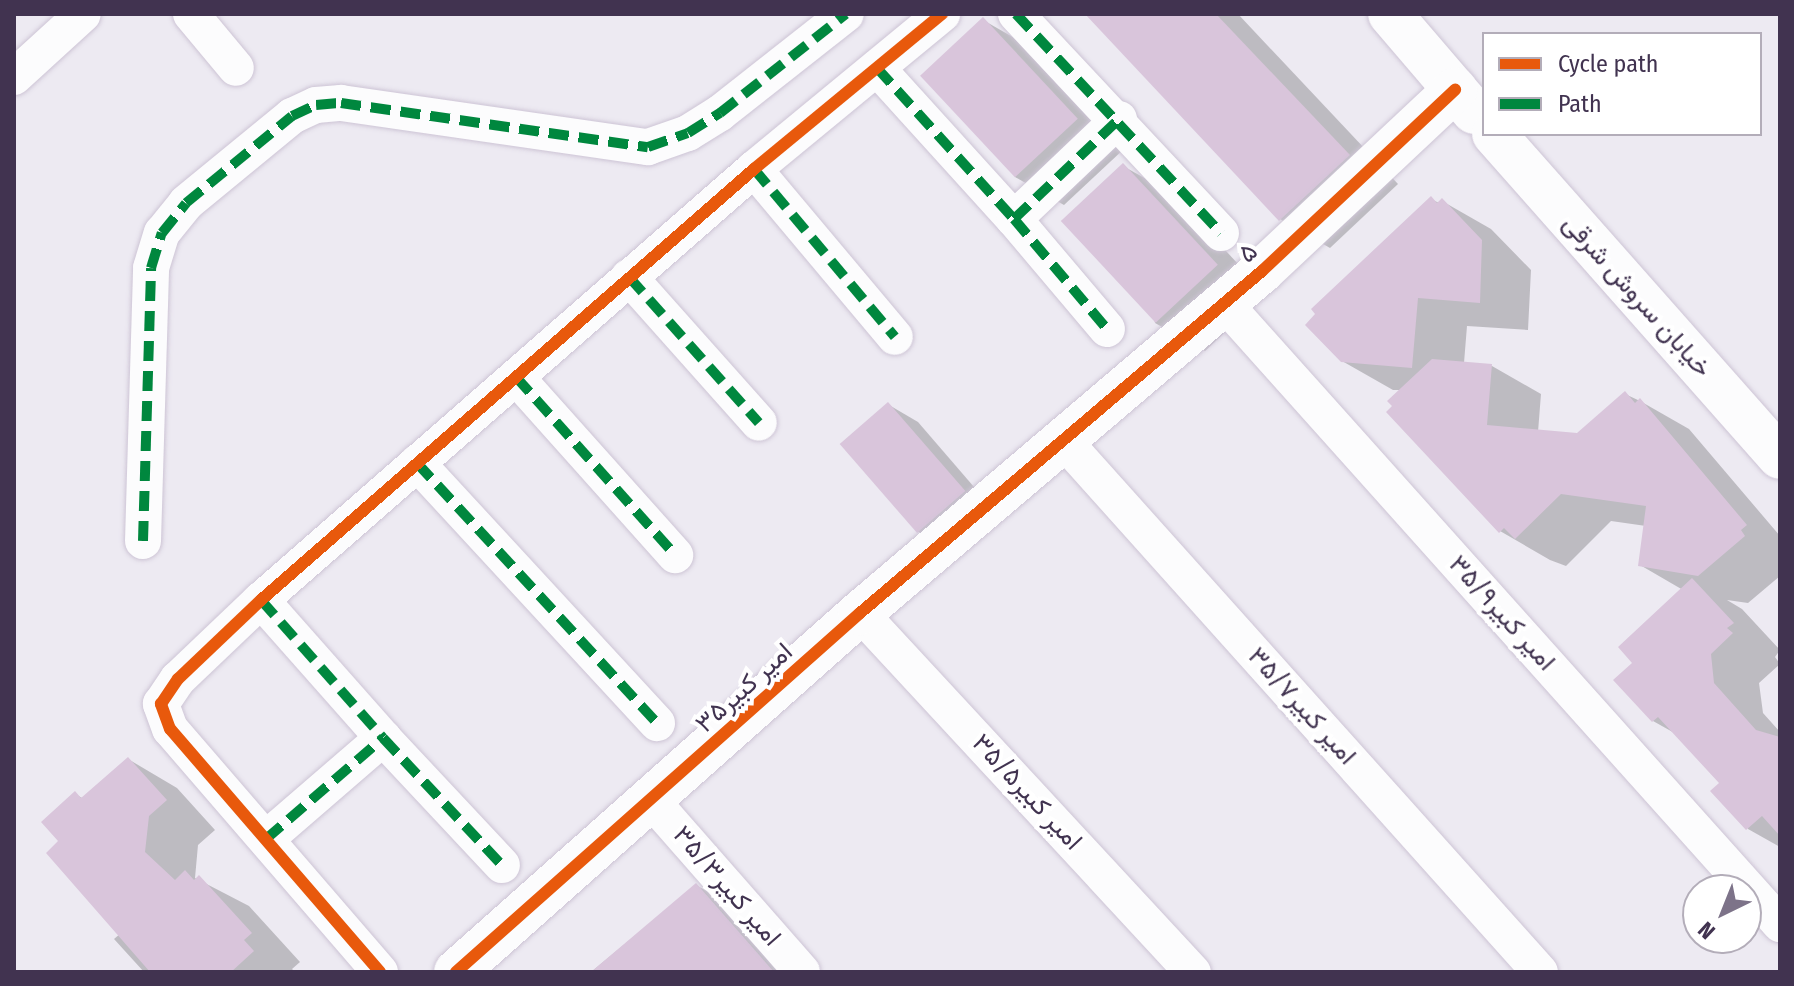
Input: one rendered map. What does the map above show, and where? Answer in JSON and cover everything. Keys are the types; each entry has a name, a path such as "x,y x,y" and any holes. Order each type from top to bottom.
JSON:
{"street":[{"path":"14,77 83,14"},
{"path":"191,14 236,68"},
{"path":"143,541 151,268 162,233 186,203 292,116 316,105 341,103 648,147 688,133 720,113 846,14"},
{"path":"380,972 170,729 161,704 178,679 261,600 754,169 942,14"},
{"path":"1016,14 1119,119 1221,233"},
{"path":"1390,14 1482,121"},
{"path":"877,68 1014,219 1107,329"},
{"name":"۵","path":"1064,441 1224,303 1455,90"},
{"path":"1014,219 1119,119"},
{"name":"خیابان سروش شرقی","path":"1496,136 1780,457"},
{"path":"754,169 895,337"},
{"path":"629,277 759,423"},
{"name":"امیر کبیر۳۵/۹","path":"1224,303 1780,924"},
{"path":"516,377 675,555"},
{"name":"امیر کبیر۳۵","path":"466,969 860,613 1064,441"},
{"name":"امیر کبیر۳۵/۷","path":"1064,441 1540,972"},
{"path":"417,463 657,723"},
{"path":"261,600 383,738 502,865"},
{"name":"امیر کبیر۳۵/۵","path":"860,613 1193,972"},
{"path":"266,839 383,738"},
{"name":"امیر کبیر۳۵/۳","path":"652,801 802,972"}],"building":[{"path":"1085,14 1216,14 1350,155 1279,221"},
{"path":"983,17 1078,119 1015,177 920,76"},
{"path":"1123,163 1218,265 1156,323 1061,221"},
{"path":"1431,196 1437,203 1442,198 1482,240 1480,303 1418,298 1412,368 1341,362 1305,325 1315,314 1311,309"},
{"path":"1432,359 1492,364 1487,425 1577,433 1625,391 1635,403 1640,398 1747,525 1741,530 1745,536 1698,576 1638,566 1646,506 1561,494 1515,539 1504,528 1499,533 1386,412 1392,406 1387,401"},
{"path":"888,402 965,491 917,533 840,444"},
{"path":"1692,578 1734,623 1727,628 1733,633 1711,654 1714,683 1756,730 1780,737 1780,836 1762,816 1746,830 1710,791 1719,783 1658,717 1652,722 1613,680 1632,663 1618,647"},
{"path":"128,757 167,800 149,816 145,852 175,880 185,870 194,880 199,875 252,933 244,940 254,951 231,972 150,972 46,853 58,841 41,822 75,791 81,798"},
{"path":"696,883 774,972 591,972"}],"marked path":[{"path":"143,541 151,268 162,233 186,203 292,116 316,105 341,103 648,147 688,133 720,113 846,14"},
{"path":"1016,14 1221,233"},
{"path":"877,68 1014,219 1107,329"},
{"path":"1014,219 1119,119"},
{"path":"754,169 895,337"},
{"path":"629,277 759,423"},
{"path":"516,377 675,555"},
{"path":"417,463 657,723"},
{"path":"261,600 383,738 502,865"},
{"path":"266,839 383,738"}],"cycle path":[{"path":"380,972 170,729 161,704 178,679 261,600 754,169 942,14"},
{"path":"456,972 860,613 1262,271 1455,90"}]}
